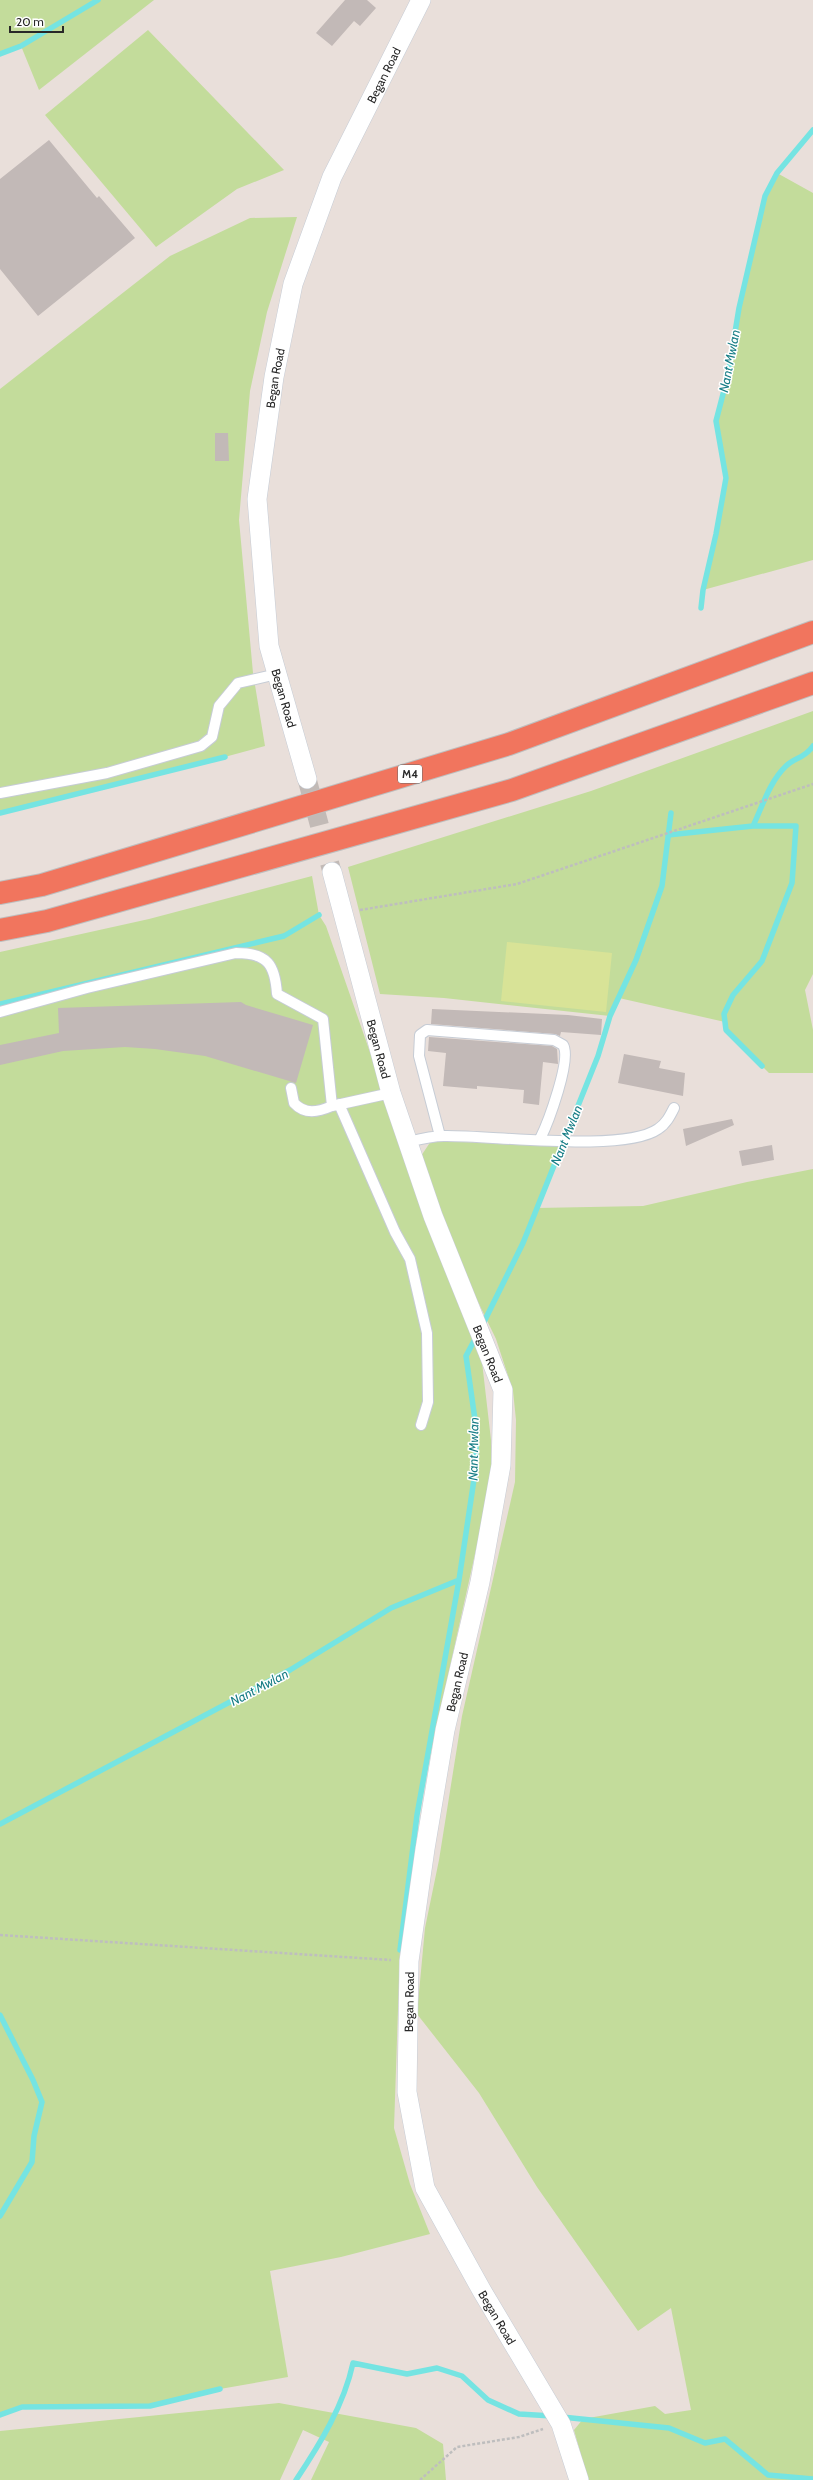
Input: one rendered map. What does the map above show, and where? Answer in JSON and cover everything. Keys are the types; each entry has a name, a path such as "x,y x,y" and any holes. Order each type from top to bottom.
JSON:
{"highway":[{"name":"M4","path":"0,893 42,885 509,744 813,632"},
{"path":"0,930 47,921 512,790 813,683"}],"street":[{"name":"Began Road","path":"306,779 269,646 257,499 274,377 293,284 332,177 421,0"},
{"name":"Began Road","path":"332,872 391,1093 433,1216 503,1390 501,1465 480,1582 444,1738 425,1849 409,1961 407,2092 425,2188 482,2292 561,2424 579,2480"}],"lane":[{"path":"0,793 107,773 201,746 212,737 219,706 238,684 277,674"},
{"path":"0,1012 95,986 236,953 253,953 265,959 276,974 277,994 323,1019 336,1105 395,1232 410,1259 427,1333 428,1402 421,1425"},
{"path":"440,1136 419,1056 420,1035 427,1030 554,1040 563,1045 566,1057 553,1105 540,1139"},
{"path":"291,1088 294,1103 304,1111 315,1111 391,1093"},
{"path":"408,1142 440,1136 579,1141 623,1138 657,1130 668,1120 674,1108"}],"path":[{"path":"343,915 517,884 813,784"},
{"path":"0,1935 409,1961"},
{"path":"420,2480 457,2447 519,2437 561,2424"}],"green space":[{"path":"0,0 154,0 39,90 21,46 0,54"},
{"path":"148,30 284,170 237,189 156,247 45,115"},
{"path":"777,173 813,193 813,560 703,590 716,534 726,478 716,421 728,375 739,308 765,196"},
{"path":"297,217 267,312 250,391 239,520 253,673 265,746 173,771 0,813 0,389 170,256 250,218"},
{"path":"813,711 813,974 805,990 813,1030 813,1073 769,1073 726,1030 725,1022 619,998 610,1016 444,998 380,994 348,867 591,791"},
{"path":"312,876 319,915 326,926 404,1150 482,1362 491,1440 491,1482 417,1815 400,1950 394,2128 410,2184 430,2234 341,2257 270,2271 288,2377 220,2389 150,2406 22,2407 0,2415 0,952 149,919"},
{"path":"507,942 612,953 606,1012 501,1001"},
{"path":"431,1141 562,1145 537,1208 643,1206 747,1182 813,1169 813,2480 588,2480 574,2430 583,2419 655,2406 665,2414 691,2410 671,2308 638,2331 537,2187 479,2093 417,2014 425,1928 439,1860 462,1716 515,1482 516,1420 513,1391 496,1339 463,1271 421,1156"},
{"path":"279,2403 416,2428 443,2444 446,2480 311,2480 329,2442 303,2430 280,2480 0,2480 0,2431"}],"building":[{"path":"345,0 367,0 376,8 360,26 354,21 332,46 316,33"},
{"path":"49,140 97,198 99,196 135,238 38,316 0,269 0,179"},
{"path":"215,433 228,433 229,461 215,461"},
{"path":"241,1002 246,1005 313,1025 296,1083 205,1056 155,1049 125,1047 63,1051 0,1065 0,1045 59,1033 58,1008"},
{"path":"432,1009 568,1015 602,1019 601,1035 561,1032 560,1036 555,1034 431,1024"},
{"path":"429,1037 552,1046 557,1049 558,1064 543,1062 539,1105 523,1103 524,1090 477,1086 477,1089 443,1086 446,1053 428,1051"},
{"path":"624,1054 661,1061 659,1068 685,1073 683,1096 618,1083"},
{"path":"732,1119 734,1125 686,1146 683,1129"},
{"path":"772,1145 774,1160 742,1166 739,1151"}],"waterway":[{"path":"0,54 21,46 98,0"},
{"name":"Nant Mwlan","path":"701,608 703,590 716,534 726,478 716,421 728,375 739,308 765,196 777,173 813,130"},
{"path":"753,826 763,803 780,772 789,763 803,756 813,746"},
{"path":"0,813 225,757"},
{"name":"Nant Mwlan","path":"482,1326 523,1243 598,1056 610,1016 636,960 662,886 671,813"},
{"path":"668,835 753,826 796,826 792,883 762,961 733,995 724,1014 726,1030 762,1066"},
{"path":"0,1004 284,936 319,915"},
{"name":"Nant Mwlan","path":"0,1824 290,1670 391,1608 459,1580 476,1466 476,1427 466,1356 476,1337"},
{"path":"400,1950 417,1815 459,1580"},
{"path":"0,2015 33,2080 42,2102 34,2136 32,2162 0,2216"},
{"path":"296,2480 330,2424 344,2394 353,2363 407,2374 437,2368 462,2376 488,2400 519,2414 552,2416"},
{"path":"0,2415 22,2407 150,2406 220,2389"},
{"path":"562,2417 669,2428 705,2443 725,2439 768,2475 813,2479"}],"tunnel":[{"path":"307,779 332,872"}]}
